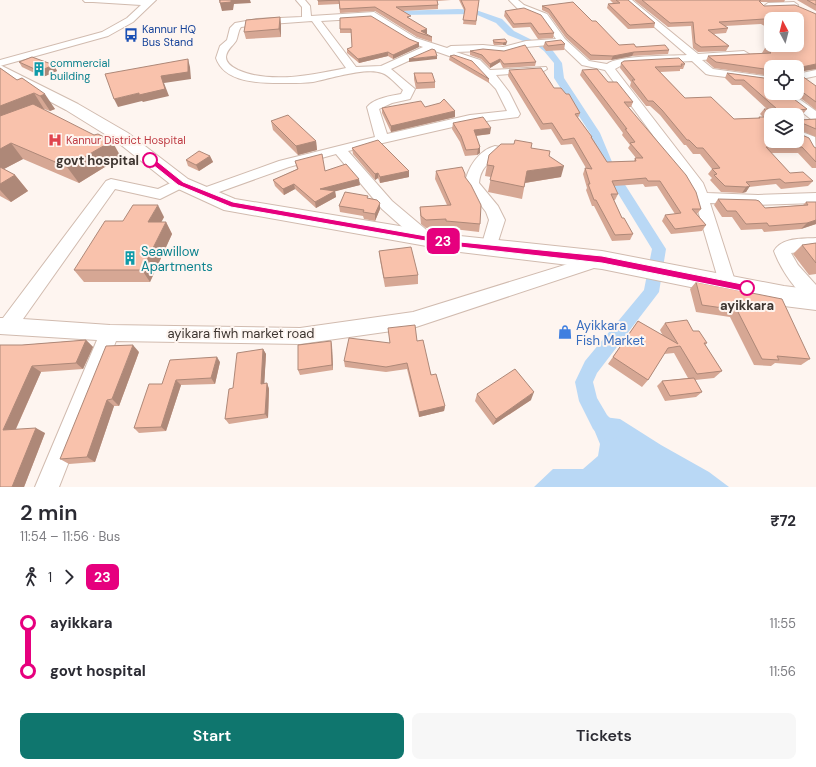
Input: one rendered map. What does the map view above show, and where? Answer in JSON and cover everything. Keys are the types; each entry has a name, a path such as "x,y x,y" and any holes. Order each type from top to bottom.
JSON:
{"main road":[{"path":"89,0 94,0"},
{"path":"0,70 72,107 116,140 181,183 231,204 460,244 602,260 670,272 784,296 816,300"}],"street":[{"path":"94,0 151,1"},
{"path":"300,0 306,6 310,19 353,70"},
{"path":"513,0 521,8 544,16 562,41 586,63 608,68 698,186 727,284"},
{"path":"627,0 695,57 698,62 710,72 764,79"},
{"path":"0,63 105,34 130,20 151,1"},
{"path":"762,6 792,2 804,10"},
{"path":"203,193 284,164 339,149 470,119 514,114 505,90 476,62 413,40 374,15 238,25 235,28 231,41 225,46 221,58 223,64 230,70 245,77 260,80 311,80 353,70 385,70 409,89 406,97 388,100 373,107 373,113 377,120 382,139"},
{"path":"385,70 386,67 434,48 483,48 504,50 526,44 562,41"},
{"path":"608,68 621,62 744,54"},
{"path":"487,73 542,69"},
{"path":"804,76 816,73"},
{"path":"793,100 816,118"},
{"path":"804,120 816,118"},
{"path":"804,138 815,144"},
{"path":"339,149 387,205 424,237"},
{"path":"489,248 497,220 494,210 472,184 472,175 485,157 495,150"},
{"path":"4,326 111,184 160,194 181,183"},
{"path":"702,198 758,200 816,198"},
{"path":"816,244 786,247 782,251 785,260 796,276 816,297"},
{"name":"ayikara fiwh market road","path":"4,326 110,333 300,336 413,320 602,260"},
{"path":"47,487 110,333"}],"water":[{"path":"588,415 620,419 661,445 709,472 729,487 534,487 553,469 583,469 598,456 600,444"}],"building":[{"path":"220,0 231,0 231,2 220,3"},
{"path":"318,0 339,0 318,1"},
{"path":"339,0 437,0 438,5 396,7 411,16 407,17 427,29 421,31 432,37 417,32 375,7 340,9"},
{"path":"461,0 479,0 476,21 463,20 465,9"},
{"path":"616,0 628,0 655,23 630,25 608,4 620,3"},
{"path":"642,0 761,0 759,1 764,6 795,5 816,14 816,64 804,67 804,60 764,60 764,69 716,62 708,56 771,53 770,52 804,52 804,12 764,12 764,19 719,22 728,28 708,30 729,46 701,47 695,43 693,22 670,23"},
{"path":"807,0 816,0 816,5"},
{"path":"573,2 592,21 596,21 619,45 634,44 636,47 665,45 669,50 634,52 613,56 591,55 567,34 549,9 542,6"},
{"path":"524,8 541,15 554,33 539,34 531,23 514,24 505,11"},
{"path":"371,16 409,39 419,43 393,55 388,52 358,59 347,49 352,47 351,29 340,29 340,18"},
{"path":"280,17 279,29 244,32 246,20"},
{"path":"505,39 507,42 503,43 494,42 493,40"},
{"path":"561,40 565,44 548,46 545,42"},
{"path":"525,45 536,62 504,64 500,59 490,64 482,55 470,51 483,49 504,51"},
{"path":"432,49 435,50 437,56 409,59"},
{"path":"454,55 472,61 489,79 450,56"},
{"path":"32,57 54,65 39,71 19,62"},
{"path":"679,58 685,64 681,64 682,66 655,67 685,98 711,97 734,119 764,117 764,148 767,148 790,173 803,172 813,181 785,183 780,179 746,182 750,186 746,187 725,186 714,175 717,174 712,169 720,168 703,148 697,148 689,140 687,140 653,101 648,101 632,80 635,80 621,63 624,61"},
{"path":"188,59 188,72 161,76 165,89 139,95 139,93 114,99 105,74"},
{"path":"0,68 17,80 22,78 45,94 40,96 34,93 0,106"},
{"path":"541,68 554,88 561,88 566,94 569,94 580,113 575,114 592,137 607,162 636,161 635,158 643,158 630,143 635,142 625,129 627,129 582,70 597,69 608,82 617,82 633,102 624,102 686,175 696,192 701,209 692,209 706,225 675,229 665,215 681,213 660,181 648,181 646,178 612,181 618,194 611,194 622,218 624,218 633,234 615,235 596,200 594,200 588,184 590,184 585,168 592,169 574,138 563,140 552,123 543,124 509,70"},
{"path":"414,73 432,73 435,82 417,83"},
{"path":"727,73 764,78 764,98 744,80 735,80"},
{"path":"804,77 816,86 816,102 804,93"},
{"path":"444,99 455,111 391,126 382,108 421,101 425,107 440,103"},
{"path":"767,100 795,100 807,109 776,108"},
{"path":"33,104 94,135 98,134 112,141 67,167 11,143 0,149 0,116"},
{"path":"288,115 316,141 296,146 271,121"},
{"path":"483,117 491,128 474,130 480,147 478,149 466,150 461,136 453,123"},
{"path":"816,119 816,129 804,124 804,120"},
{"path":"804,136 809,138 816,148 816,162 803,148"},
{"path":"378,140 409,171 380,177 378,173 375,174 352,148"},
{"path":"515,140 532,143 531,148 550,151 549,156 564,166 527,171 524,187 490,180 494,166 487,165 489,155 501,144 514,144"},
{"path":"199,151 210,156 196,165 186,160"},
{"path":"322,154 325,171 346,164 359,179 320,189 335,191 315,202 294,184 283,189 273,180 298,169 295,161"},
{"path":"0,167 15,175 0,184"},
{"path":"462,167 465,177 471,185 481,205 480,224 446,221 446,219 426,220 421,216 420,207 451,205 436,171"},
{"path":"345,192 368,196 367,198 377,200 380,203 375,214 363,212 364,210 339,206"},
{"path":"718,199 756,200 759,201 765,208 808,205 806,202 816,202 816,220 807,223 769,226 767,223 746,224 736,211 727,211"},
{"path":"133,205 158,205 148,222 166,222 142,270 74,270 105,221 123,221"},
{"path":"816,243 816,263 802,245"},
{"path":"411,247 418,275 384,278 379,251"},
{"path":"696,282 782,299 810,359 777,356 779,360 762,359 737,310 702,305"},
{"path":"687,320 693,331 699,331 707,343 704,343 722,371 697,374 680,346 668,348 648,380 613,357 638,321 678,344 665,323"},
{"path":"415,325 417,341 423,340 431,375 436,374 445,406 419,412 407,363 386,367 344,361 349,338 390,343 388,328"},
{"path":"86,340 76,363 32,366 3,430 36,428 12,487 0,487 0,345 22,345"},
{"path":"331,341 332,365 298,370 298,345"},
{"path":"133,345 112,399 107,400 87,457 60,459 106,346"},
{"path":"263,349 261,384 267,383 265,414 225,419 229,389 233,388 237,353"},
{"path":"217,357 211,378 176,380 161,427 134,428 149,384 162,384 170,360"},
{"path":"515,369 534,392 496,419 477,394"},
{"path":"694,378 702,392 670,396 662,381"}],"waterway":[{"path":"381,0 389,11 398,13 458,11 476,12 499,21 511,33 528,40"},
{"path":"539,44 547,49 558,63 559,78 595,133 609,169 659,249 651,292 591,367 584,382 588,401 600,422 609,431"}],"bus line":[{"name":"23","path":"150,160 181,183 231,204 460,244 602,260 747,288"}],"place":[{"name":"Kannur HQ Bus Stand","path":"131,35"},
{"name":"commercial building","path":"39,69"},
{"name":"Kannur District Hospital","path":"55,140"},
{"name":"govt hospital","path":"150,160"},
{"name":"Seawillow Apartments","path":"130,258"},
{"name":"ayikkara","path":"747,288"},
{"name":"Ayikkara Fish Market","path":"565,332"}]}
